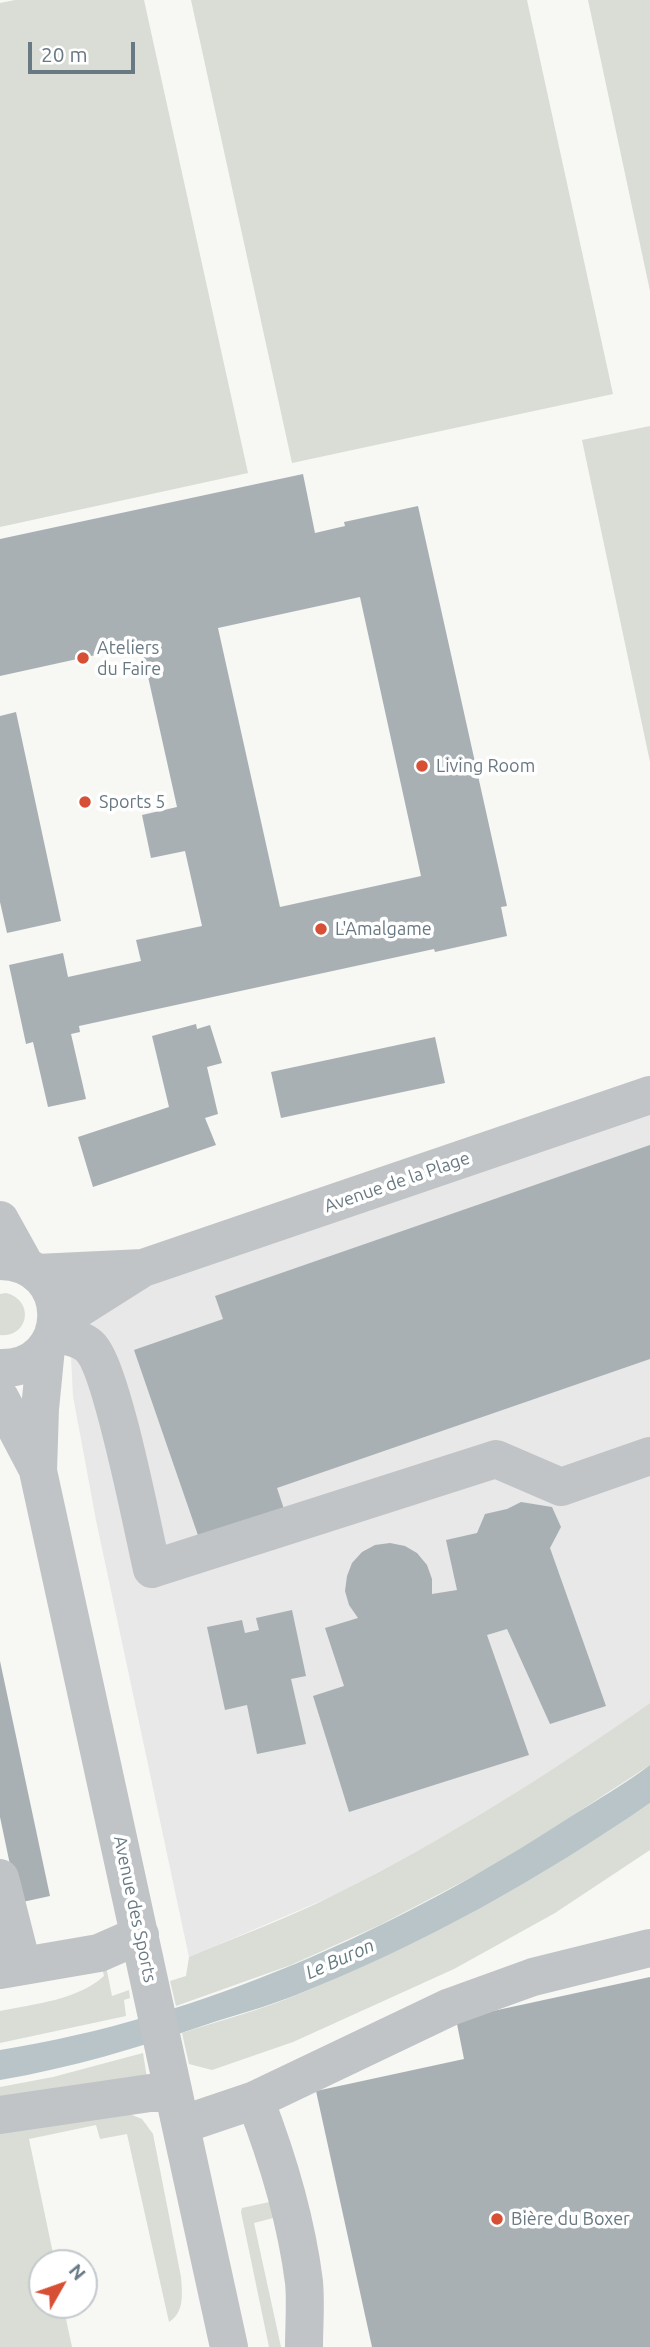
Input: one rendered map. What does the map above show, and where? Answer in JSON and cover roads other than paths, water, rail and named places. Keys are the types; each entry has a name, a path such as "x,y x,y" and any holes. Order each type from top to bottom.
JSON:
{"street":[{"name":"Avenue de la Plage","path":"0,1368 22,1366 34,1359 52,1335 143,1268 650,1095"},
{"path":"0,1220 21,1266"},
{"name":"Avenue de la Plage","path":"21,1266 143,1268"},
{"name":"Avenue des Sports","path":"21,1266 47,1283 54,1298 52,1335 40,1409 38,1471 229,2347"},
{"path":"52,1335 83,1341 92,1347 109,1385 152,1569 496,1459 561,1487 650,1456"},
{"name":"Avenue des Sports","path":"0,1398 38,1471"},
{"path":"0,1878 11,1968 99,1954 140,1935"},
{"path":"0,2115 150,2093 255,2100 450,2007 533,1977 650,1948"},
{"path":"255,2100 276,2155 293,2218 304,2284 304,2347"}],"water":[{"name":"Le Buron","path":"650,1765 650,1803 522,1884 388,1955 296,1995 155,2042 52,2070 0,2080 0,2050 150,2016 297,1963 438,1896 505,1858"}],"place":[{"name":"Ateliers du Faire","path":"83,658"},
{"name":"Living Room","path":"422,766"},
{"name":"Sports 5","path":"85,802"},
{"name":"L'Amalgame","path":"321,929"},
{"name":"Bière du Boxer","path":"497,2219"}]}
